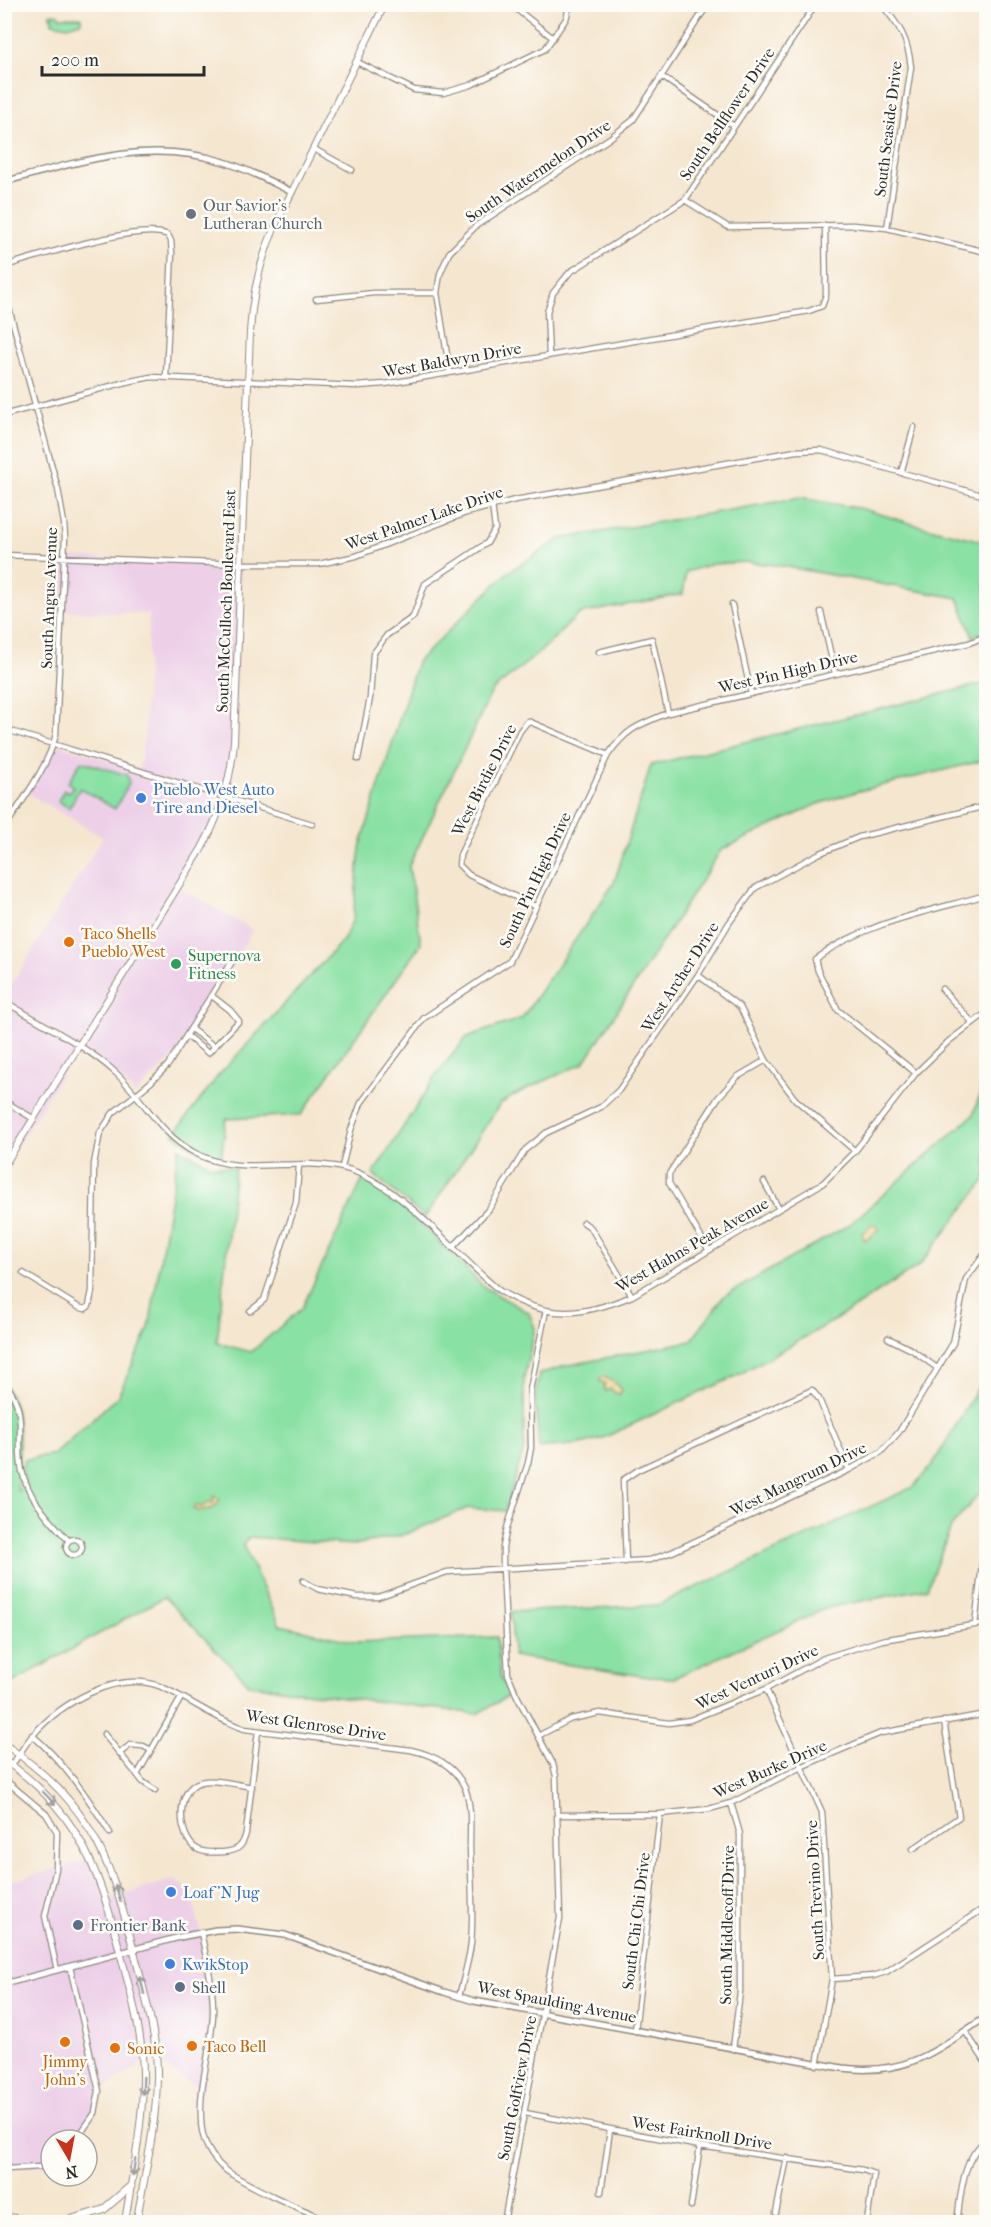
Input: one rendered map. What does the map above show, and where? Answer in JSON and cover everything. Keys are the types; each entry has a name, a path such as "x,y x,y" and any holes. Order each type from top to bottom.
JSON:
{"highway":[{"path":"63,2223 103,2210 131,2186"},
{"path":"4,2217 41,2223"}],"main road":[{"name":"South McCulloch Boulevard East","path":"4,1166 202,848 224,796 234,742 251,310 256,279 268,242 385,4"},
{"path":"4,1744 45,1775 68,1798 95,1838 114,1880 154,2033 157,2076 154,2115 138,2220"},
{"path":"4,1760 36,1785 58,1807 83,1844 102,1884 137,2018 143,2060 141,2111 125,2223"}],"street":[{"path":"510,4 553,38"},
{"path":"357,62 414,90 443,93 471,85 545,49 566,19 570,4"},
{"name":"South Watermelon Drive","path":"450,374 437,293 444,263 462,238 477,225 610,138 633,120 708,4"},
{"name":"South Bellflower Drive","path":"549,355 547,312 553,293 570,272 685,200 816,4"},
{"name":"South Seaside Drive","path":"882,4 897,22 909,45 911,67 887,228"},
{"path":"661,76 734,126"},
{"path":"314,149 352,170"},
{"path":"4,182 101,156 124,152 161,152 188,154 222,161 292,192"},
{"path":"685,200 728,227 825,225 887,228 987,252"},
{"name":"West Baldwyn Drive","path":"4,415 136,379 166,377 368,386 450,374 809,311 822,306 826,295 825,225"},
{"path":"4,266 117,236 141,232 162,232 168,235 172,253 166,377"},
{"name":"South Angus Avenue","path":"4,290 61,504 64,523 57,720 53,743 4,829"},
{"path":"316,299 374,294 437,293"},
{"path":"901,472 914,427"},
{"name":"West Palmer Lake Drive","path":"4,555 300,565 339,560 492,505 796,451 821,450 987,495"},
{"path":"358,759 370,698 374,654 387,635 413,617 425,584 486,543 495,529 492,505"},
{"path":"732,605 751,694"},
{"path":"821,612 835,673"},
{"name":"West Pin High Drive","path":"608,755 621,736 638,725 668,713 969,643 987,636"},
{"path":"599,652 652,639 668,713"},
{"name":"West Birdie Drive","path":"535,906 469,875 459,865 460,855 520,731 528,721 608,755"},
{"path":"4,729 312,824"},
{"name":"South Pin High Drive","path":"342,1167 351,1130 361,1103 424,1018 510,961 608,755"},
{"name":"West Archer Drive","path":"452,1248 489,1209 525,1150 546,1133 601,1107 618,1090 698,975 729,923 755,888 818,854 859,837 987,806"},
{"path":"916,1073 838,1010 818,971 815,959 828,950 885,923 983,896 987,901"},
{"path":"23,1272 78,1306 85,1309 89,1306 92,1291 96,1149 100,1133 108,1119 163,1071 236,957"},
{"path":"698,975 740,1007 766,1060 795,1099 855,1151"},
{"path":"942,989 972,1022"},
{"path":"187,1036 208,1053 239,1021 230,1010 212,996"},
{"name":"West Hahns Peak Avenue","path":"4,1001 114,1071 166,1133 180,1144 204,1157 222,1163 248,1166 342,1167 362,1173 387,1189 500,1291 514,1299 546,1310 572,1312 602,1308 632,1296 823,1183 855,1151 916,1073 949,1041 987,1013"},
{"path":"191,1029 214,1046"},
{"path":"708,1249 669,1183 669,1174 718,1098 737,1077 766,1060"},
{"path":"4,1101 34,1119"},
{"path":"250,1311 264,1300 296,1203 299,1165"},
{"path":"764,1182 779,1209"},
{"path":"583,1222 591,1228 632,1296"},
{"name":"West Mangrum Drive","path":"303,1581 318,1589 357,1598 378,1597 447,1572 650,1560 849,1470 881,1452 899,1432 953,1343 966,1279 987,1252"},
{"path":"981,1259 987,1262"},
{"name":"South Golfview Drive","path":"504,2223 560,1918 559,1815 556,1776 553,1764 508,1674 503,1568 503,1547 507,1528 531,1448 530,1390 546,1310"},
{"path":"888,1338 912,1350 937,1368"},
{"path":"4,1381 15,1397 20,1413 21,1464 26,1484 36,1503 69,1541"},
{"path":"626,1562 623,1480 638,1470 812,1390 819,1399 849,1470"},
{"path":"975,1625 982,1564 987,1559"},
{"name":"West Venturi Drive","path":"538,1736 571,1719 600,1713 669,1723 690,1720 766,1689 824,1658 882,1640 987,1623"},
{"name":"West Glenrose Drive","path":"12,1765 32,1736 66,1708 100,1688 126,1681 148,1683 221,1720 258,1731 423,1752 443,1762 451,1768 464,1788 469,1812 472,1933 459,1997"},
{"name":"South Trevino Drive","path":"766,1689 822,1812 832,1979 817,2065"},
{"path":"137,1775 181,1698"},
{"name":"West Burke Drive","path":"559,1815 660,1814 709,1809 731,1803 803,1766 881,1733 987,1714"},
{"path":"913,1849 959,1817 944,1721"},
{"path":"252,1787 204,1781 194,1784 184,1799 180,1814 191,1843 199,1850 211,1852 237,1849 241,1846 246,1833 252,1787 258,1731"},
{"path":"104,1734 142,1782 155,1790"},
{"path":"32,1736 75,1783 110,1833"},
{"path":"120,1753 130,1745 143,1746 151,1750"},
{"path":"4,1779 46,1814 57,1832 56,1869 45,1916 57,1970"},
{"name":"South Middlecoff Drive","path":"731,1803 740,1834 740,1992 733,2049"},
{"name":"South Chi Chi Drive","path":"635,2031 660,1814"},
{"path":"832,1979 873,1976 886,1972 987,1907"},
{"name":"West Spaulding Avenue","path":"4,1984 201,1932 237,1929 273,1932 459,1997 817,2065 857,2070 890,2069 922,2057 987,2017"},
{"path":"201,1932 213,2001 213,2020 200,2114 204,2139 220,2165 240,2179 336,2223"},
{"path":"70,1967 99,2091 95,2113 84,2128"},
{"path":"965,2031 987,2063"},
{"path":"4,2109 6,2169 39,2167"},
{"name":"West Fairknoll Drive","path":"525,2113 700,2146 863,2170 874,2174 867,2223"},
{"path":"601,2192 610,2130"},
{"path":"957,2223 963,2181 979,2146 987,2140"},
{"path":"691,2206 700,2146"},
{"path":"776,2213 787,2158"}],"shaded area":[{"path":"64,557 241,564 233,756 212,828 178,887 253,930 175,1055 135,1095 114,1071 79,1047 5,1166 4,997 103,837 27,793 53,743 139,769 144,738 149,614 62,611"},
{"path":"91,1859 107,1899 173,1880 190,1890 201,1932 213,2001 203,2091 157,2062 143,2063 99,2091 97,2108 84,2128 39,2128 39,2166 5,2169 5,1883"}],"green space":[{"path":"50,14 58,14 60,17 81,17 81,22 68,26 52,23"},
{"path":"800,498 863,509 986,542 986,630 973,637 958,598 782,566 747,562 712,564 686,572 683,594 579,614 541,651 492,691 409,866 421,944 301,1115 226,1119 221,1159 193,1148 174,1134 218,1076 344,939 353,919 360,848 417,662 507,573 560,539"},
{"path":"986,683 986,761 859,791 818,804 721,850 584,1063 520,1092 500,1104 425,1218 373,1174 439,1071 467,1037 522,1018 614,883 651,765"},
{"path":"81,761 127,775 129,783 115,809 80,788 69,808 58,801 64,790 69,792 73,786 68,783"},
{"path":"986,1076 986,1179 920,1265 835,1320 738,1375 603,1438 581,1444 539,1448 535,1397 539,1374 565,1366 691,1341 724,1296 849,1225 973,1115"},
{"path":"179,1148 210,1165 235,1168 217,1343 251,1352 302,1308 363,1179 388,1194 407,1210 484,1287 529,1313 535,1328 524,1378 524,1449 505,1511 468,1508 403,1535 354,1545 249,1537 243,1545 280,1625 355,1642 497,1637 500,1676 510,1695 477,1714 250,1685 164,1597 5,1687 4,1386 11,1396 18,1422 18,1491 26,1484 22,1470 24,1460 54,1454 118,1396 149,1328"},
{"path":"986,1374 986,1486 951,1527 927,1588 827,1608 674,1678 648,1677 513,1656 511,1612 658,1605 913,1487 933,1464"}],"sand":[{"path":"870,1225 876,1225 878,1230 864,1240 862,1233"},
{"path":"601,1377 615,1383 621,1390 620,1394 611,1389 606,1391 605,1383 599,1381"},
{"path":"214,1496 220,1499 214,1508 198,1511 193,1509 209,1502 213,1503"}],"place":[{"name":"Our Savior's Lutheran Church","path":"191,214"},
{"name":"Pueblo West Auto Tire and Diesel","path":"141,798"},
{"name":"Taco Shells Pueblo West","path":"69,942"},
{"name":"Supernova Fitness","path":"176,964"},
{"name":"Loaf 'N Jug","path":"171,1892"},
{"name":"Frontier Bank","path":"78,1925"},
{"name":"KwikStop","path":"170,1964"},
{"name":"Shell","path":"180,1987"},
{"name":"Jimmy John's","path":"65,2042"},
{"name":"Taco Bell","path":"192,2046"},
{"name":"Sonic","path":"115,2048"}]}
